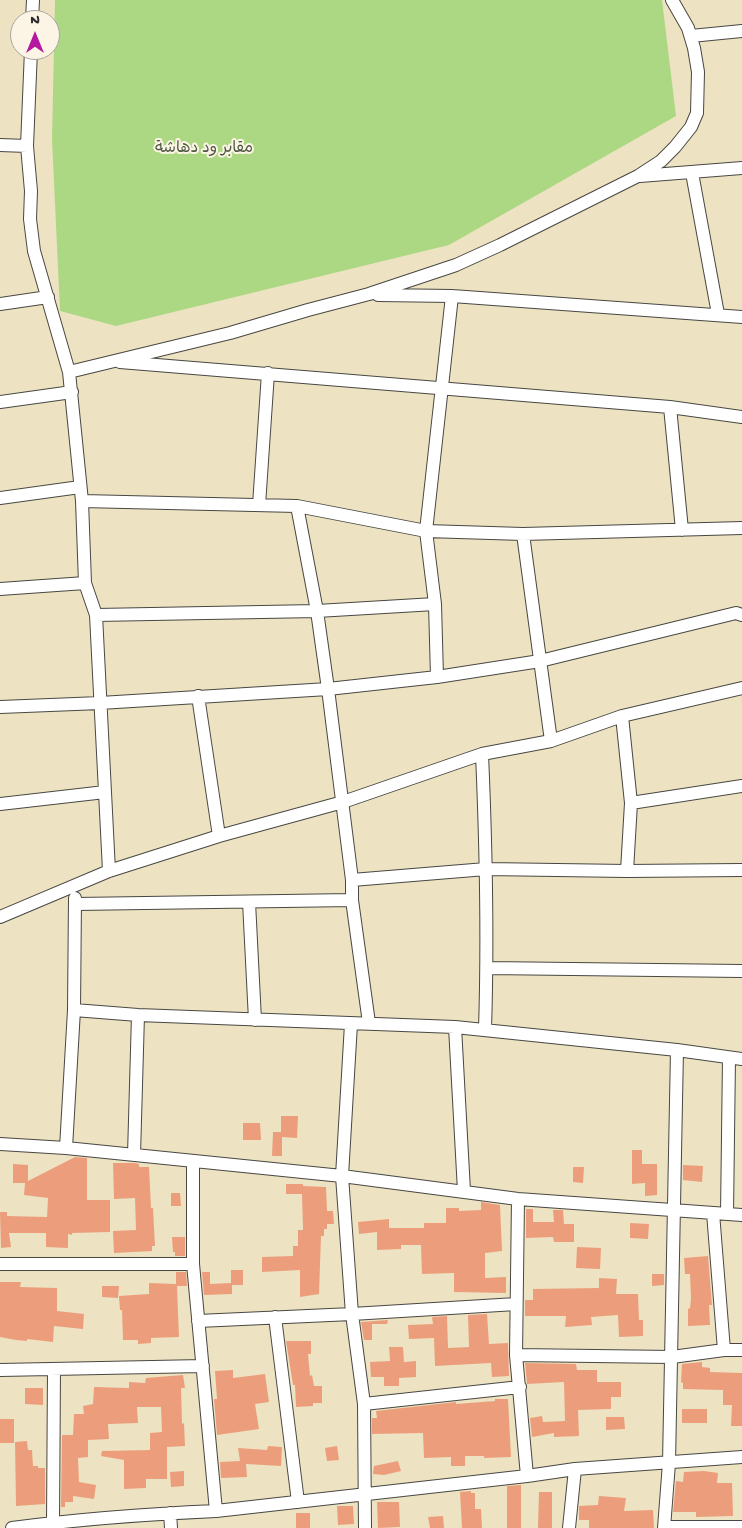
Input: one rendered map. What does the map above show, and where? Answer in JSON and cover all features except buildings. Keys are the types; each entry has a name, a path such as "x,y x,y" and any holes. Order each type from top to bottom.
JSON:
{"street":[{"path":"69,372 230,333 369,294 456,266 638,176 661,161 675,147 691,127 697,113 698,72 691,36 672,0"},
{"path":"691,36 742,30"},
{"path":"31,60 27,146 30,219 34,251 69,372 72,392 82,501 85,583 96,615 109,871"},
{"path":"0,145 27,146"},
{"path":"638,176 742,168"},
{"path":"692,173 718,314"},
{"path":"369,294 452,296 742,317"},
{"path":"437,677 435,604 426,531 452,296"},
{"path":"0,304 48,297"},
{"path":"107,362 268,373 670,407 742,417"},
{"path":"259,505 268,373"},
{"path":"0,402 72,392"},
{"path":"670,407 682,530"},
{"path":"0,498 80,488"},
{"path":"82,501 297,506 426,531 523,534 742,528"},
{"path":"297,506 317,611 328,689 368,1023"},
{"path":"523,534 551,741"},
{"path":"0,589 85,583"},
{"path":"96,615 317,611 435,604"},
{"path":"0,707 328,689 437,677 540,661 736,613 742,615"},
{"path":"0,917 109,871 218,836 343,802 482,754 551,741 622,716 742,688"},
{"path":"198,696 218,836"},
{"path":"622,716 630,803 627,871"},
{"path":"482,754 486,869 486,1029"},
{"path":"630,803 742,786"},
{"path":"0,804 105,792"},
{"path":"352,880 486,869 742,870"},
{"path":"66,1148 74,1010 76,904 74,887"},
{"path":"76,904 352,900"},
{"path":"249,902 255,1020"},
{"path":"487,968 742,971"},
{"path":"74,1010 138,1015 486,1029 736,1058 728,1214"},
{"path":"134,1155 138,1015"},
{"path":"351,1024 342,1176 352,1314 364,1404 365,1528"},
{"path":"455,1027 464,1191"},
{"path":"677,1050 672,1357 669,1463 664,1528 742,1527"},
{"path":"0,1144 66,1148 342,1176 518,1199 742,1215"},
{"path":"193,1161 193,1264 216,1511"},
{"path":"518,1199 516,1355 527,1476"},
{"path":"713,1213 724,1350"},
{"path":"0,1264 193,1264"},
{"path":"198,1321 516,1304"},
{"path":"275,1318 298,1502"},
{"path":"516,1355 672,1357 724,1350 742,1350"},
{"path":"0,1370 203,1366"},
{"path":"52,1523 54,1369"},
{"path":"364,1404 520,1386"},
{"path":"12,1528 170,1513 216,1511 575,1469 742,1457"},
{"path":"569,1528 575,1469"},
{"path":"170,1513 171,1528"}],"green space":[{"name":"مقابر ود دهاشة","path":"55,0 662,0 676,116 449,245 116,326 60,311 52,139 54,60 60,60 60,10 55,10"}]}
